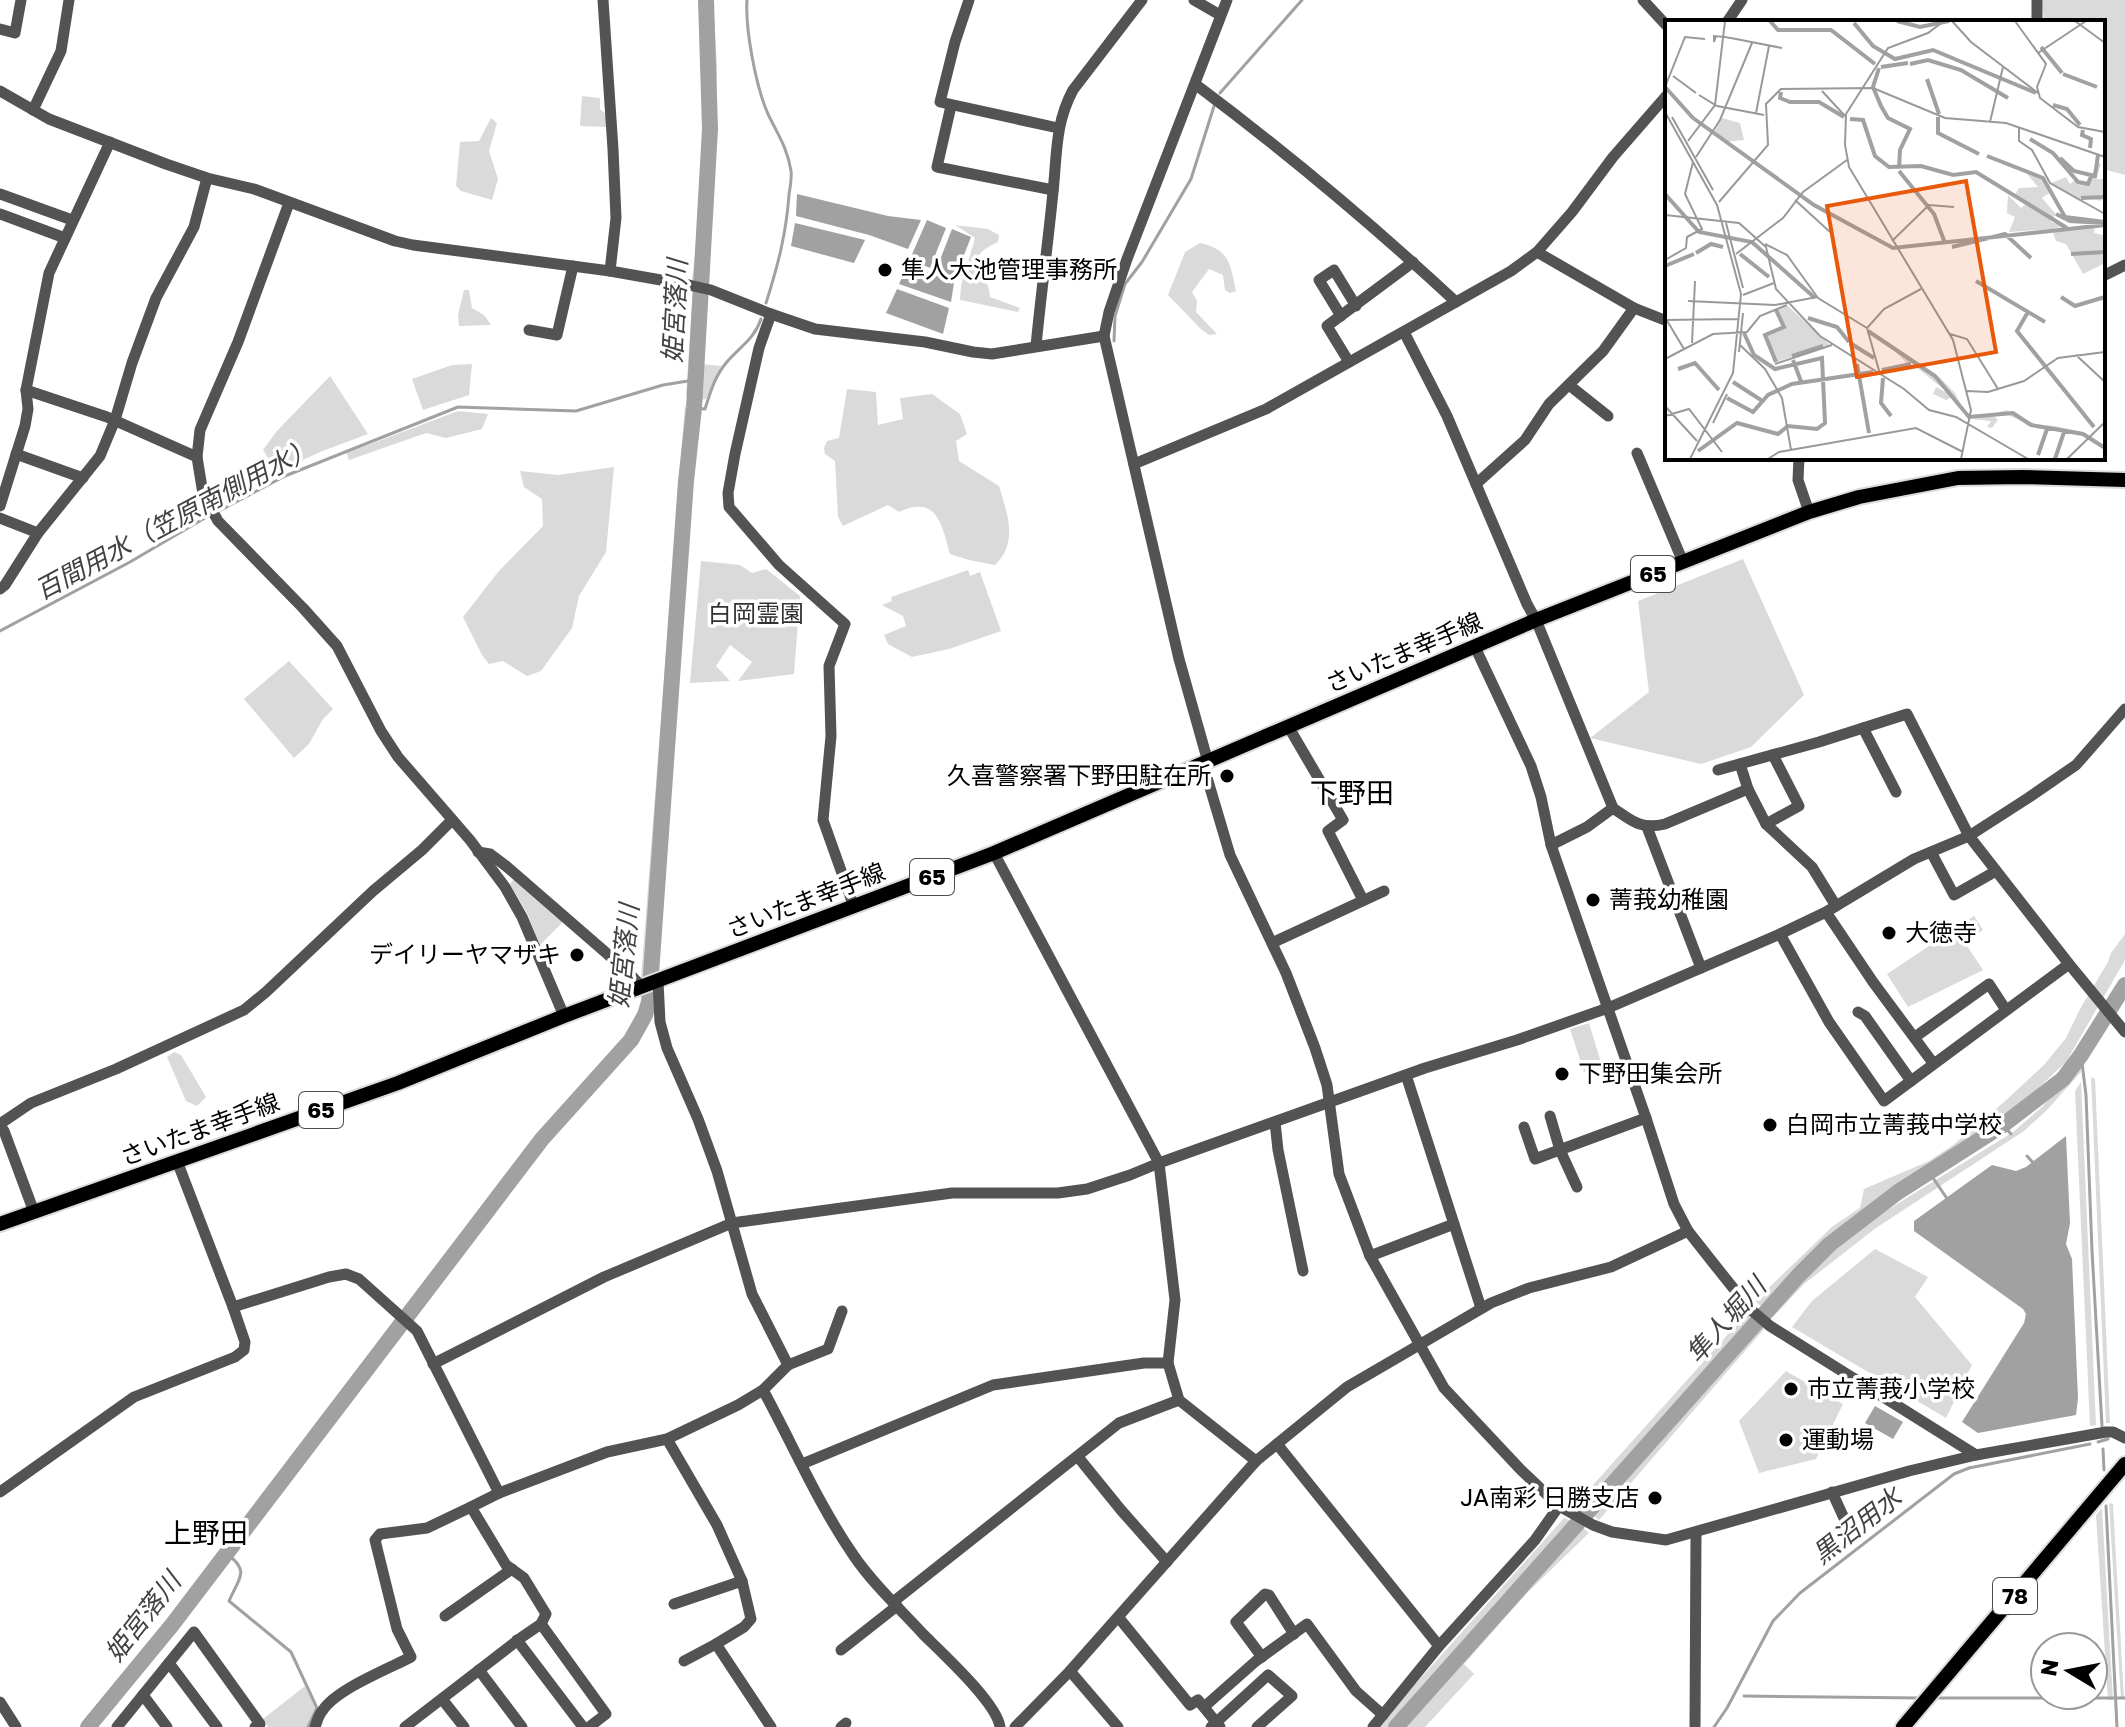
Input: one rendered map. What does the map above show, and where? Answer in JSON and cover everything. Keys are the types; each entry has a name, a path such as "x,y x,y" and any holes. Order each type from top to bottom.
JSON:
{"main road":[{"name":"さいたま幸手線","path":"0,1224 398,1083 564,1016 994,853 1536,620 1809,512 1859,497 1958,478 2125,480"},
{"name":"78","path":"1903,1727 2125,1464"}],"street":[{"path":"0,29 15,33 21,0"},
{"path":"33,110 61,51 69,0"},
{"path":"603,0 616,218 610,271"},
{"path":"1036,346 1058,128 1064,106 1142,0"},
{"path":"1194,0 1220,15"},
{"path":"1227,0 1127,259 1104,336 1179,659 1230,855 1286,973 1315,1048 1327,1085 1339,1174 1370,1256 1444,1388 1521,1470 1564,1509 1612,1532 1652,1539 1666,1540 1696,1533 1832,1492 1976,1455 2106,1432 2125,1438"},
{"path":"1643,0 1665,24"},
{"path":"1728,20 1742,0"},
{"path":"965,2 940,102 1058,128"},
{"path":"1195,84 1267,137 1456,302"},
{"path":"0,91 49,119 110,142 207,178 254,189 404,243 689,285 711,290 815,329 925,342 973,352 992,354 1104,336"},
{"path":"1134,464 1266,409 1511,271 1537,252 1665,97"},
{"path":"951,106 937,167 1053,190"},
{"path":"0,506 28,409 26,390 49,273 110,142"},
{"path":"0,589 38,533 100,456 151,311 194,227 207,178"},
{"path":"0,194 72,220"},
{"path":"289,203 238,342 200,430 197,457 203,494 218,521 337,646 398,757 505,887 522,917 564,1016"},
{"path":"0,214 65,238"},
{"path":"1537,252 1634,308 1665,320"},
{"path":"1349,362 1327,326 1413,262"},
{"path":"2105,275 2125,265"},
{"path":"529,330 557,335 573,266"},
{"path":"1341,316 1319,280 1334,270 1356,306"},
{"path":"1476,484 1525,440 1549,404 1603,351 1634,308"},
{"path":"771,314 759,348 735,454 728,493 729,507 779,565 845,624 829,666 831,736 823,820 854,907"},
{"path":"1404,332 1447,416 1536,620 1613,808 1647,827 1665,824 1748,789"},
{"path":"1569,385 1608,416"},
{"path":"26,390 115,420 197,457"},
{"path":"1637,453 1683,562"},
{"path":"16,454 83,478"},
{"path":"1798,460 1798,480 1809,512"},
{"path":"0,518 38,533"},
{"path":"1475,647 1531,766 1551,845 1674,1204 1688,1231 1750,1309 1766,1323 1976,1455"},
{"path":"433,1364 604,1277 732,1223 952,1193 1058,1193 1087,1189 1406,1075 1608,1008 1780,934 1831,909 1914,859 1969,836 2076,765 2125,709"},
{"path":"1718,770 1907,714 1969,836 2122,1029"},
{"path":"1288,726 1343,820 1328,831 1363,900"},
{"path":"1863,728 1896,792"},
{"path":"1766,824 1799,806 1773,755"},
{"path":"1740,764 1748,789 1766,824 1812,867 1831,909 1873,982 1933,1063"},
{"path":"1551,845 1587,827 1613,808"},
{"path":"34,1212 0,1125 31,1103 116,1069 244,1010 452,820"},
{"path":"1647,827 1701,968"},
{"path":"478,852 490,854 506,866 627,971 640,987"},
{"path":"1931,852 1954,895 1996,871"},
{"path":"994,853 1159,1163 1175,1300 1168,1363 1179,1400 1256,1461"},
{"path":"1272,943 1384,891"},
{"path":"1780,934 1829,1022 1884,1101 2069,964"},
{"path":"658,981 660,1022 667,1048 717,1171 752,1294 788,1365"},
{"path":"1915,1037 1989,984 2006,1010"},
{"path":"1858,1012 1865,1016 1911,1081"},
{"path":"1406,1075 1481,1308"},
{"path":"1550,1116 1560,1150 1577,1187"},
{"path":"1524,1127 1535,1159 1646,1118"},
{"path":"1275,1122 1303,1271"},
{"path":"0,1492 134,1397 235,1357 244,1350 245,1342 233,1307 177,1161"},
{"path":"1370,1256 1454,1224"},
{"path":"1015,1727 1119,1618 1256,1461 1347,1387 1481,1308 1529,1288 1611,1267 1688,1231"},
{"path":"233,1307 329,1277 346,1274 359,1279 417,1331 499,1493"},
{"path":"315,1727 322,1710 332,1701 411,1657 397,1629 375,1540 380,1534 427,1528 499,1493 607,1452 667,1439 738,1405 763,1390 788,1365 828,1349 842,1311"},
{"path":"802,1464 993,1385 1144,1363 1168,1363"},
{"path":"763,1390 829,1518 855,1559 984,1698 1000,1722 1000,1727"},
{"path":"841,1650 1119,1423 1179,1400"},
{"path":"667,1439 717,1525 742,1581 751,1619 744,1627 684,1661"},
{"path":"1277,1444 1439,1646"},
{"path":"1078,1457 1167,1562"},
{"path":"1832,1492 1849,1529"},
{"path":"405,1727 541,1624 546,1614 524,1578 506,1565 471,1507"},
{"path":"1373,1727 1439,1646 1564,1509"},
{"path":"1695,1727 1696,1533"},
{"path":"445,1616 512,1569"},
{"path":"674,1604 742,1581"},
{"path":"1262,1657 1236,1622 1265,1594 1269,1595 1294,1634"},
{"path":"1119,1618 1190,1705 1198,1700 1216,1726 1268,1675 1292,1696 1257,1727"},
{"path":"517,1640 586,1727 606,1714 541,1624"},
{"path":"1204,1707 1262,1657 1307,1624 1356,1691 1383,1715"},
{"path":"117,1727 194,1632 260,1724 255,1727"},
{"path":"716,1644 771,1727"},
{"path":"169,1663 217,1727"},
{"path":"479,1670 522,1727"},
{"path":"1070,1671 1118,1727"},
{"path":"143,1695 167,1727"},
{"path":"442,1699 464,1727"},
{"path":"0,1702 16,1727"}],"green space":[{"path":"698,0 704,0 708,106 698,281 692,280 702,140"},
{"path":"708,0 713,0 717,66 709,283 704,282 713,128"},
{"path":"2042,0 2125,0 2125,175 2105,170 2105,20 2044,20"},
{"path":"582,96 600,98 600,109 606,114 606,127 580,126"},
{"path":"491,118 497,123 489,151 498,179 492,200 461,191 456,186 460,142 479,141"},
{"path":"955,225 988,229 999,235 998,242 979,256 978,268 989,288 990,297 1020,308 1018,312 960,300 975,238"},
{"path":"1200,243 1223,254 1230,266 1236,291 1230,293 1225,290 1223,275 1209,269 1192,292 1197,301 1196,312 1217,334 1209,335 1201,329 1168,295 1185,252"},
{"path":"464,290 469,290 472,308 484,315 491,325 459,326 458,315"},
{"path":"693,290 697,291 690,386 686,396"},
{"path":"703,293 708,294 702,364 721,366 706,399 699,400 696,386"},
{"path":"472,364 469,395 423,410 412,379 452,365"},
{"path":"330,376 368,434 277,472 263,450 276,432"},
{"path":"847,389 876,392 878,425 903,419 900,398 932,394 960,414 967,434 956,441 959,461 999,486 1008,517 1007,547 995,565 950,554 936,515 922,507 899,512 888,505 843,526 838,517 835,461 825,454 824,448 827,441 839,438"},
{"path":"685,405 689,414 647,976 641,978"},
{"path":"458,411 488,414 482,429 446,438 426,433 349,460 347,453"},
{"path":"614,467 606,552 579,596 572,628 541,671 527,676 503,661 489,664 463,617 498,572 543,526 542,499 524,487 520,471 558,475"},
{"path":"1743,559 1804,695 1751,747 1701,764 1590,738 1649,692 1638,601"},
{"name":"白岡霊園","path":"701,561 740,565 752,573 766,569 800,596 794,674 738,681 752,662 730,645 716,666 730,681 690,683"},
{"path":"968,570 970,576 980,572 1001,631 949,649 912,657 888,644 884,635 906,626 903,616 882,605 892,601 891,597"},
{"path":"289,661 333,709 323,719 309,744 294,758 244,699"},
{"path":"513,880 563,922 540,945 527,913 510,884"},
{"path":"1974,916 1983,930 1965,943 1983,970 1908,1007 1887,974"},
{"path":"2125,934 2125,960 2066,1062 2018,1107 1954,1156 1866,1209 1810,1254 1761,1306 1755,1301 1833,1226 1860,1208 1864,1189 1929,1161 1953,1145 2044,1065 2066,1038 2111,953"},
{"path":"1589,1023 1602,1066 1584,1072 1570,1029"},
{"path":"174,1052 181,1055 206,1097 197,1106 186,1101 167,1057"},
{"path":"2080,1064 2081,1072 2024,1131 1876,1228 1804,1284 1773,1317 1769,1315 1830,1252 1873,1219 2013,1132 2042,1107"},
{"path":"2091,1077 2095,1079 2110,1423 2106,1423"},
{"path":"2081,1082 2096,1425 2090,1426 2075,1091"},
{"path":"1875,1249 1928,1277 1915,1297 1972,1365 1946,1418 1792,1327 1812,1301"},
{"path":"1748,1312 1752,1316 1583,1509 1576,1504"},
{"path":"1760,1324 1764,1329 1599,1520 1592,1514"},
{"name":"運動場","path":"1786,1371 1843,1404 1816,1459 1759,1473 1739,1421"},
{"path":"2109,1503 2113,1504 2124,1699 2121,1699"},
{"path":"2102,1508 2113,1700 2109,1700 2109,1631 2104,1631 2096,1515"},
{"path":"1564,1518 1571,1521 1388,1727 1377,1727"},
{"path":"1581,1526 1589,1533 1529,1591 1464,1664 1474,1674 1425,1727 1401,1727"},
{"path":"305,1686 316,1708 307,1727 268,1727 263,1719"}],"shaded area":[{"path":"797,194 888,216 921,220 908,249 869,235 796,216"},
{"path":"927,220 946,228 930,268 910,259"},
{"path":"795,223 865,240 854,263 791,246"},
{"path":"952,229 971,237 955,278 936,270"},
{"path":"908,264 954,283 951,302 899,284"},
{"path":"897,289 949,308 943,334 886,313"},
{"path":"2066,1136 2070,1223 2066,1244 2072,1259 2078,1398 2076,1415 1978,1433 1962,1422 2024,1323 2026,1314 1914,1231 1914,1221 1992,1165 2016,1171 2026,1167"},
{"path":"1875,1406 1903,1422 1893,1439 1865,1423"}],"waterway":[{"name":"姫宮落川","path":"88,1727 172,1625 542,1139 631,1040 645,1015 649,1002 686,481 694,408 710,129 706,0"},
{"name":"百間用水（笠原南側用水）","path":"747,0 750,42 759,89 785,148 791,174 784,237 766,303"},
{"path":"1220,93 1302,0"},
{"path":"1114,341 1115,316 1125,284 1142,262 1191,179 1215,103"},
{"name":"百間用水（笠原南側用水）","path":"694,408 705,409 719,373 750,338 761,319"},
{"name":"百間用水（笠原南側用水）","path":"217,512 285,476 458,407 576,411 663,385 694,380"},
{"name":"百間用水（笠原南側用水）","path":"0,631 130,562 210,515"},
{"name":"隼人堀川","path":"1396,1727 1798,1276 1830,1244 1898,1192 2003,1125 2063,1079 2125,985"},
{"path":"2081,1055 2086,1095 2102,1426"},
{"path":"2003,1125 2011,1134"},
{"path":"2027,1156 2035,1165"},
{"path":"1929,1172 1948,1200"},
{"name":"黒沼用水","path":"2098,1442 2108,1439"},
{"name":"黒沼用水","path":"1714,1727 1773,1621 1800,1593 1954,1474 1969,1468 2090,1444"},
{"path":"2103,1449 2104,1470"},
{"path":"2106,1506 2117,1727"},
{"path":"226,1553 238,1565 241,1574 229,1601 291,1652 317,1708 308,1727"},
{"path":"1744,1696 1921,1698"},
{"path":"1933,1698 2125,1698"}],"place":[{"name":"隼人大池管理事務所","path":"885,270"},
{"name":"久喜警察署下野田駐在所","path":"1227,776"},
{"name":"菁莪幼稚園","path":"1593,900"},
{"name":"大徳寺","path":"1889,933"},
{"name":"デイリーヤマザキ","path":"577,955"},
{"name":"下野田集会所","path":"1562,1074"},
{"name":"白岡市立菁莪中学校","path":"1770,1125"},
{"name":"市立菁莪小学校","path":"1791,1389"},
{"name":"運動場","path":"1786,1440"},
{"name":"JA南彩 日勝支店","path":"1655,1498"}],"district":[{"name":"下野田","path":"1352,793"},
{"name":"上野田","path":"206,1533"}]}
